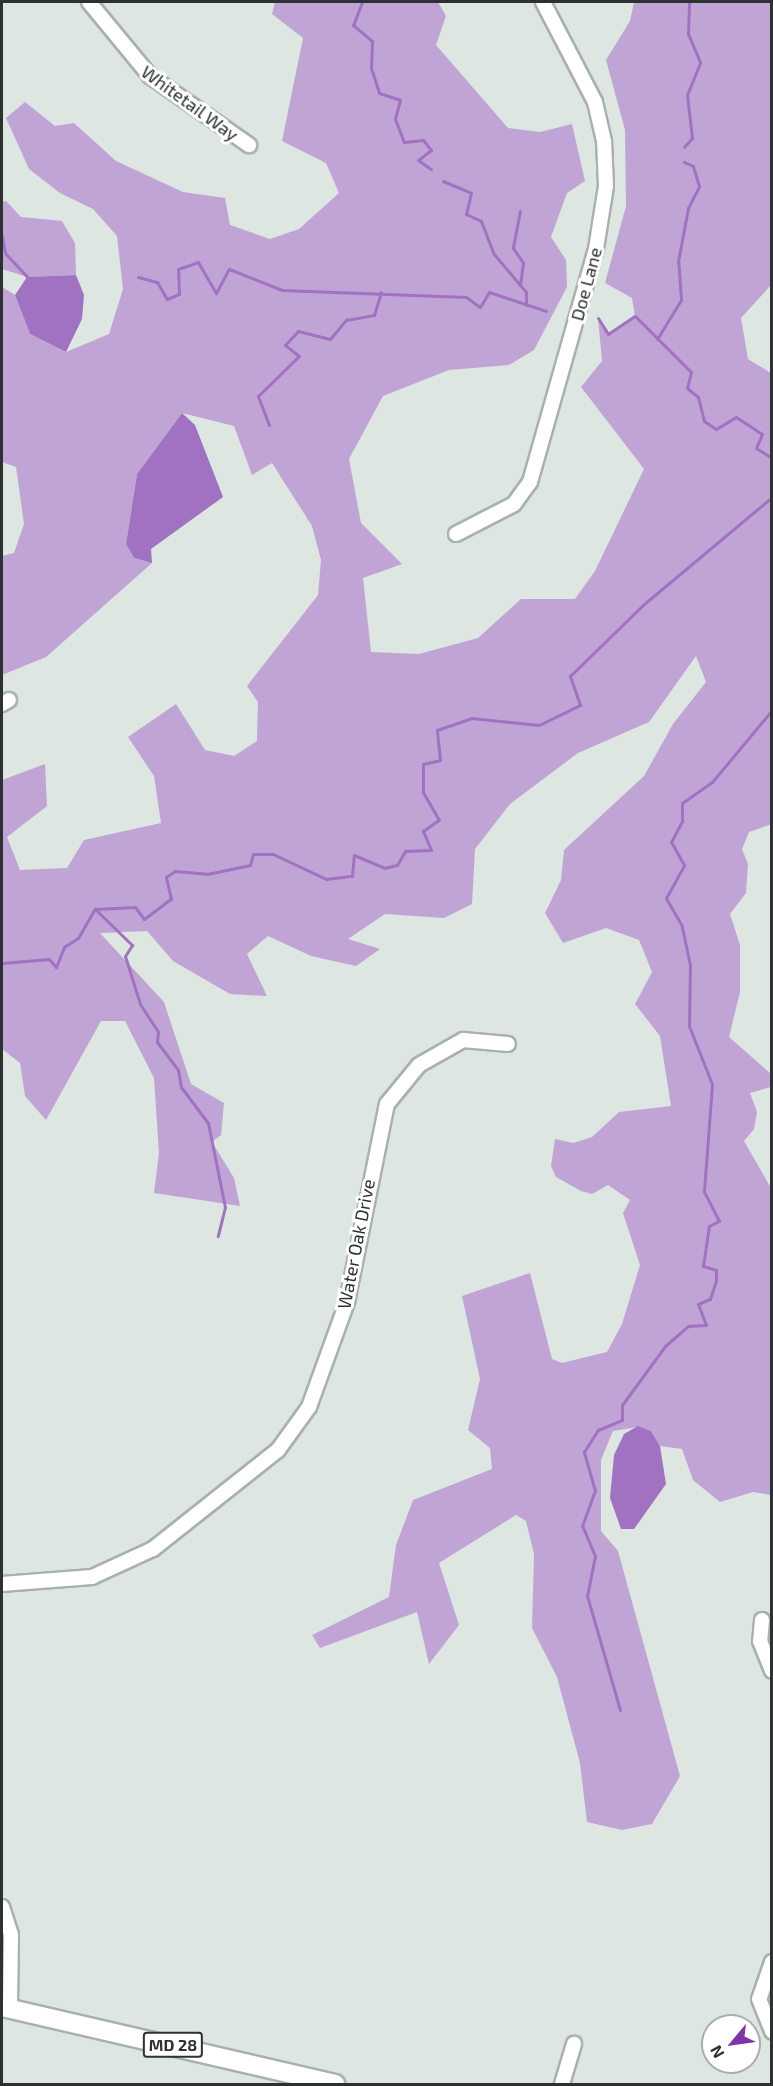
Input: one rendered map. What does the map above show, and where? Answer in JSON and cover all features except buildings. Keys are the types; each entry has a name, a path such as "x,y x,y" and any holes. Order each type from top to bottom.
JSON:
{"main road":[{"name":"MD 28","path":"6,2007 335,2085"}],"street":[{"name":"Whitetail Way","path":"89,2 150,76 249,146"},
{"name":"Doe Lane","path":"456,534 514,504 530,482 596,249 606,186 604,141 595,102 543,2"},
{"name":"Water Oak Drive","path":"2,1584 92,1577 153,1549 213,1507 278,1450 309,1407 347,1302 387,1104 419,1065 463,1040 508,1044"},
{"path":"762,1620 760,1641 771,1671"},
{"path":"2,1907 12,1945 6,2007"},
{"path":"771,1962 759,1999 771,2031"},
{"path":"562,2085 574,2044"}],"shaded area":[{"path":"275,2 438,2 446,16 436,45 508,128 540,132 572,124 585,181 567,193 551,237 566,260 567,287 534,350 509,365 449,370 383,396 349,459 361,523 402,564 363,578 371,652 419,654 478,638 521,599 575,599 595,571 644,469 581,387 602,361 598,318 608,334 635,316 632,298 605,283 626,206 625,130 606,60 630,21 634,2 770,2 771,285 741,318 748,359 771,373 772,824 749,832 742,849 748,864 746,893 730,914 740,945 740,992 729,1037 771,1074 771,1087 750,1093 757,1112 754,1129 744,1141 771,1188 771,1495 753,1492 720,1502 693,1480 682,1449 660,1446 651,1431 638,1427 613,1431 601,1460 601,1531 618,1551 680,1776 652,1824 622,1830 587,1822 580,1763 557,1677 532,1628 534,1554 526,1521 516,1515 439,1563 459,1625 429,1664 417,1612 320,1648 312,1635 389,1597 396,1545 413,1500 492,1469 490,1448 468,1430 480,1379 462,1296 530,1273 552,1359 562,1363 607,1352 622,1324 640,1265 623,1213 630,1200 608,1185 592,1194 581,1191 556,1177 551,1166 555,1139 573,1143 592,1137 619,1112 671,1106 660,1036 635,1004 652,972 639,940 606,928 563,943 545,913 561,880 564,850 644,776 673,724 706,682 696,656 649,722 578,753 510,804 475,849 472,904 444,918 385,914 348,939 380,949 356,966 311,956 268,936 247,954 267,996 230,994 173,961 147,931 100,933 164,1002 191,1084 224,1103 221,1135 212,1142 234,1178 240,1206 154,1193 159,1153 154,1078 125,1021 101,1021 46,1120 25,1096 20,1063 2,1049 2,780 45,764 47,806 7,837 20,870 67,868 84,840 161,823 154,776 128,737 176,704 205,750 234,756 257,741 258,702 247,686 318,595 321,560 312,526 272,463 252,475 234,426 182,413 137,474 126,544 134,558 152,563 46,657 2,675 2,556 14,553 24,524 16,467 2,462 2,287 15,295 30,334 66,352 109,334 123,289 117,236 93,209 60,193 29,169 6,118 25,102 55,126 74,123 116,161 183,192 225,198 230,225 270,239 299,229 339,193 326,163 282,141 303,38 272,14"},
{"path":"6,201 21,217 62,221 75,243 76,275 27,277 2,269 2,202"},
{"path":"76,275 84,295 82,319 66,352 30,334 15,295 27,277"},
{"path":"182,413 195,425 223,497 151,549 152,563 134,558 126,544 137,474"},
{"path":"638,1426 651,1431 660,1446 666,1484 634,1529 621,1529 610,1498 614,1455 624,1434"}],"waterway":[{"path":"362,2 353,25 372,41 371,68 379,93 400,100 395,119 404,142 423,140 431,150 418,160 431,169"},
{"path":"684,147 692,138 687,95 700,62 688,34 689,2"},
{"path":"657,339 681,300 678,261 688,208 699,186 693,166 684,162"},
{"path":"443,181 471,193 466,214 481,221 493,253 526,292 526,305"},
{"path":"520,211 513,248 523,263 520,285"},
{"path":"2,236 5,253 27,277"},
{"path":"138,277 157,282 167,299 179,294 178,269 198,262 216,293 229,269 282,290 466,297 480,307 489,292 546,311"},
{"path":"269,425 258,396 299,356 285,345 298,331 330,339 346,320 374,315 381,292"},
{"path":"598,318 608,334 635,316 691,372 687,388 698,397 704,421 716,429 736,417 762,434 756,448 772,458"},
{"path":"2,963 49,959 56,967 64,947 78,938 95,909 135,907 144,919 171,899 166,877 175,871 207,874 250,865 253,854 273,854 326,879 352,876 354,855 384,868 397,865 405,851 431,850 423,831 439,820 423,792 423,764 440,760 437,730 471,718 539,725 580,705 570,676 644,604 772,497"},
{"path":"620,1710 587,1596 595,1556 582,1526 595,1491 584,1452 598,1430 622,1420 622,1405 665,1346 688,1326 706,1325 698,1304 710,1299 716,1280 716,1270 703,1266 709,1226 719,1221 704,1191 712,1084 689,1026 690,965 682,926 666,898 684,865 671,842 682,821 682,803 712,782 772,710"},
{"path":"95,909 132,945 125,956 140,1004 158,1032 157,1042 178,1070 181,1087 208,1123 225,1207 218,1236"}]}
